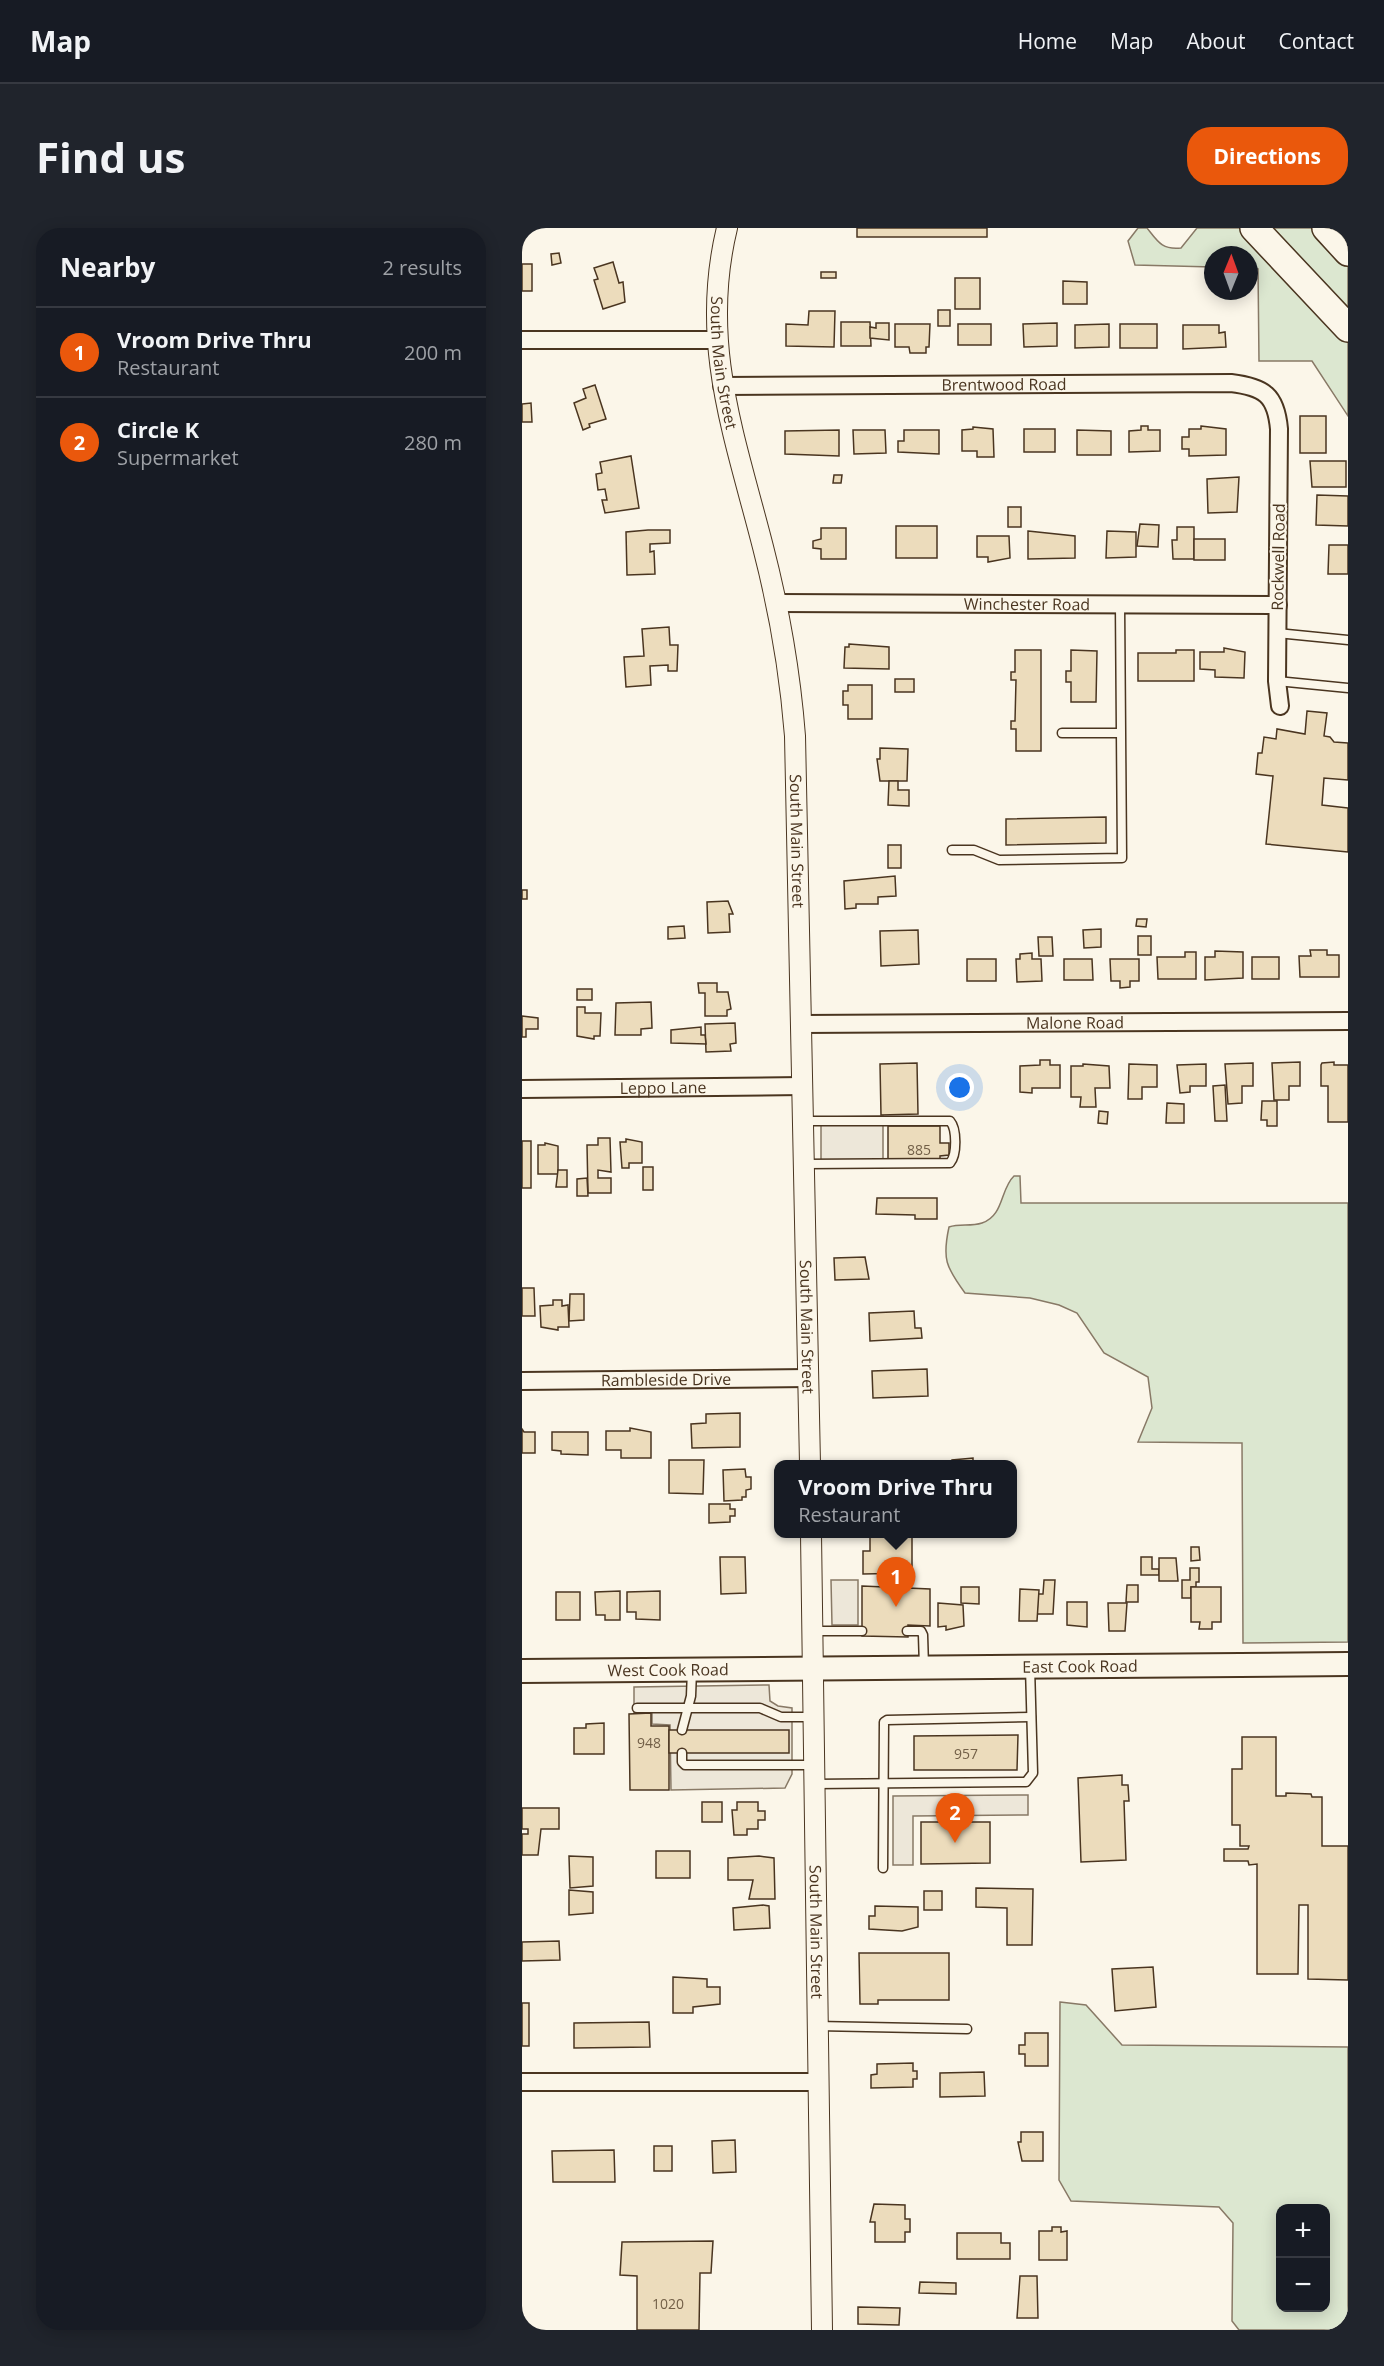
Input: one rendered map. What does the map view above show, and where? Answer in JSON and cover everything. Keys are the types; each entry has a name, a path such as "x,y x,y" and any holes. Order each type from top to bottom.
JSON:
{"highway":[{"path":"1254,228 1348,328"},
{"path":"1326,228 1348,252"}],"main road":[{"name":"East Cook Road","path":"812,1668 1348,1664"},
{"name":"West Cook Road","path":"522,1671 812,1668"}],"street":[{"name":"South Main Street","path":"727,228 717,292 716,340 722,386 777,603 789,675 795,736 810,1460"},
{"path":"522,340 716,340"},
{"name":"Brentwood Road","path":"722,386 1231,383 1262,390 1276,408"},
{"name":"Rockwell Road","path":"1276,408 1279,429 1277,681 1280,706"},
{"name":"Winchester Road","path":"777,603 1278,605"},
{"name":"Malone Road","path":"802,1024 1348,1021"},
{"name":"Leppo Lane","path":"522,1089 803,1086"},
{"name":"Rambleside Drive","path":"522,1381 809,1378"},
{"name":"South Main Street","path":"811,1538 822,2330"},
{"path":"522,2082 818,2082"}],"lane":[{"path":"952,850 974,850 999,860 1122,858 1120,604"},
{"path":"1277,633 1348,640"},
{"path":"1277,681 1348,688"},
{"path":"1062,733 1120,733"},
{"path":"804,1121 950,1120 954,1126 954,1158 950,1163 805,1164"},
{"path":"812,1630 862,1630"},
{"path":"908,1631 921,1631 923,1635 924,1668"},
{"path":"682,1753 682,1762 686,1765 814,1774 882,1784 1026,1782 1033,1773 1030,1667"},
{"path":"682,1730 688,1708 692,1670"},
{"path":"637,1708 760,1708 781,1717 813,1717"},
{"path":"883,1868 882,1725 887,1720 1031,1717"},
{"path":"817,2026 968,2029"}],"green space":[{"path":"1138,228 1147,228 1161,244 1169,248 1181,248 1197,228 1348,228 1348,416 1312,361 1259,361 1258,246 1204,246 1204,267 1135,265 1128,241"},
{"path":"1014,1176 1020,1176 1021,1203 1348,1203 1348,1642 1243,1643 1242,1443 1138,1442 1152,1408 1148,1377 1104,1353 1077,1313 1059,1305 1030,1298 965,1293 947,1262 946,1247 949,1227 978,1224 989,1220 998,1208"},
{"path":"1060,2002 1086,2005 1122,2045 1348,2047 1348,2330 1239,2330 1232,2321 1233,2223 1219,2207 1071,2201 1059,2180"}],"shaded area":[{"path":"883,1116 883,1168 821,1168 821,1117"},
{"path":"831,1580 858,1580 858,1625 832,1625"},
{"path":"769,1685 770,1701 778,1706 792,1708 792,1774 785,1788 671,1790 670,1725 652,1724 652,1712 634,1713 634,1687"},
{"path":"1028,1795 1028,1815 913,1816 913,1865 893,1865 893,1796"}],"building":[{"path":"857,228 987,228 987,237 857,237"},
{"path":"559,253 561,263 552,265 551,254"},
{"path":"613,262 619,283 623,282 625,302 603,309 594,280 598,279 594,268"},
{"path":"522,264 532,264 532,291 522,291"},
{"path":"821,272 836,272 836,278 821,278"},
{"path":"955,278 980,278 980,309 955,309"},
{"path":"1063,281 1087,282 1087,304 1063,304"},
{"path":"938,310 950,310 950,326 938,326"},
{"path":"809,311 835,311 834,347 786,346 786,324 808,325"},
{"path":"841,322 870,322 871,346 841,346"},
{"path":"876,323 889,323 889,340 870,338 870,327 876,328"},
{"path":"1057,323 1057,346 1024,347 1023,324"},
{"path":"895,324 930,324 929,347 926,347 926,353 910,353 909,347 895,347"},
{"path":"958,324 991,324 991,345 958,345"},
{"path":"1109,324 1109,347 1075,348 1075,325"},
{"path":"1120,324 1157,324 1157,348 1120,348"},
{"path":"1183,325 1219,325 1219,333 1225,332 1226,347 1183,349"},
{"path":"595,385 606,419 589,424 590,427 583,430 574,403 586,398 583,389"},
{"path":"531,403 532,422 522,422 522,404"},
{"path":"1300,416 1326,416 1326,453 1300,453"},
{"path":"1141,426 1148,426 1148,430 1160,430 1160,451 1129,452 1129,431 1141,430"},
{"path":"1201,426 1226,429 1226,455 1189,456 1189,449 1182,449 1182,437 1189,437 1189,429 1201,429"},
{"path":"973,427 993,429 994,457 977,457 977,451 962,451 962,430 973,429"},
{"path":"1024,429 1055,429 1055,452 1024,452"},
{"path":"839,430 839,456 785,454 785,431"},
{"path":"853,430 885,430 886,453 854,454"},
{"path":"904,430 939,430 939,454 898,452 898,441 904,441"},
{"path":"1077,430 1111,431 1111,455 1077,455"},
{"path":"631,456 639,508 605,513 602,500 607,500 605,489 598,490 596,474 602,473 600,462"},
{"path":"1310,461 1346,461 1346,487 1312,487"},
{"path":"834,475 842,475 841,483 833,483"},
{"path":"1239,477 1237,512 1208,513 1207,479"},
{"path":"1317,495 1348,496 1348,526 1316,525"},
{"path":"1008,507 1021,507 1021,527 1008,527"},
{"path":"1140,524 1159,525 1158,547 1137,546"},
{"path":"896,526 937,526 937,558 896,558"},
{"path":"1177,527 1194,527 1194,559 1173,559 1172,540 1177,540"},
{"path":"821,528 846,528 846,559 821,559 821,549 813,548 813,541 821,539"},
{"path":"670,530 670,543 650,544 650,552 654,551 655,574 627,575 626,532"},
{"path":"1028,531 1075,536 1075,558 1028,559"},
{"path":"1107,531 1136,532 1136,557 1106,558"},
{"path":"977,536 1009,536 1010,558 988,562 988,557 977,557"},
{"path":"1194,539 1225,539 1225,560 1194,560"},
{"path":"1329,545 1348,545 1348,574 1328,574"},
{"path":"669,627 670,645 678,645 677,671 668,671 668,665 650,666 651,685 626,687 624,657 644,656 642,629"},
{"path":"849,644 889,647 889,669 844,668 845,647 849,647"},
{"path":"1224,648 1245,652 1244,678 1215,677 1215,670 1200,669 1200,652 1224,652"},
{"path":"1015,650 1041,650 1041,751 1016,751 1016,729 1011,729 1011,721 1015,721 1016,680 1011,680 1011,672 1015,672"},
{"path":"1071,650 1097,651 1096,702 1071,702 1071,682 1066,682 1066,671 1071,671"},
{"path":"1176,650 1194,650 1194,681 1138,681 1138,653 1176,653"},
{"path":"895,679 914,679 914,692 895,692"},
{"path":"848,685 872,685 872,719 848,719 848,705 843,705 843,691 848,691"},
{"path":"1307,711 1327,713 1324,736 1330,737 1334,742 1348,743 1348,780 1324,778 1322,805 1348,808 1348,852 1266,844 1273,776 1256,774 1258,753 1262,753 1264,737 1276,739 1277,729 1305,734"},
{"path":"880,748 908,749 907,781 880,781 877,759 880,759"},
{"path":"889,781 898,781 898,790 909,790 909,806 888,805"},
{"path":"1106,817 1106,843 1006,845 1006,819"},
{"path":"888,845 901,845 901,868 888,868"},
{"path":"895,876 896,896 878,897 878,904 856,904 856,908 845,909 844,881"},
{"path":"522,890 527,890 527,899 522,899"},
{"path":"728,901 733,914 729,914 730,932 708,933 707,902"},
{"path":"1137,919 1147,919 1146,927 1136,926"},
{"path":"684,926 685,938 668,939 668,927"},
{"path":"1101,929 1101,947 1084,948 1083,930"},
{"path":"918,930 919,964 881,966 880,931"},
{"path":"1138,936 1151,936 1151,955 1138,955"},
{"path":"1038,937 1052,937 1053,956 1039,956"},
{"path":"1310,950 1327,950 1327,955 1339,955 1339,977 1300,977 1299,956 1311,956"},
{"path":"1215,951 1243,952 1243,978 1205,980 1205,957 1215,957"},
{"path":"1185,952 1196,952 1196,979 1158,979 1157,957 1185,957"},
{"path":"1032,953 1032,959 1041,959 1042,981 1017,982 1016,959 1020,959 1020,954"},
{"path":"1252,957 1279,957 1279,979 1252,979"},
{"path":"967,959 996,959 996,981 967,981"},
{"path":"1064,959 1092,959 1093,980 1064,980"},
{"path":"1110,959 1139,959 1139,981 1130,981 1130,987 1120,988 1120,981 1111,981"},
{"path":"698,983 717,983 717,992 728,992 731,1009 727,1010 727,1016 705,1016 705,993 699,993"},
{"path":"577,989 592,989 592,1000 577,1000"},
{"path":"651,1002 652,1028 641,1029 641,1035 615,1035 616,1003"},
{"path":"577,1007 585,1007 585,1013 601,1013 600,1036 594,1036 594,1039 577,1036"},
{"path":"522,1016 538,1018 538,1029 526,1029 526,1037 522,1037"},
{"path":"735,1023 736,1043 730,1044 731,1051 706,1052 705,1024"},
{"path":"701,1027 701,1035 705,1035 706,1044 671,1043 671,1030"},
{"path":"1040,1060 1050,1060 1050,1065 1060,1065 1060,1088 1032,1088 1032,1093 1020,1092 1020,1066 1040,1065"},
{"path":"1300,1062 1300,1086 1289,1086 1289,1100 1274,1100 1272,1063"},
{"path":"1334,1062 1334,1065 1348,1065 1348,1122 1328,1122 1328,1086 1321,1086 1321,1065"},
{"path":"917,1063 918,1114 881,1115 880,1064"},
{"path":"1253,1063 1253,1086 1242,1086 1242,1103 1228,1104 1225,1064"},
{"path":"1083,1064 1109,1066 1110,1088 1095,1088 1096,1107 1080,1107 1081,1097 1071,1097 1071,1066 1083,1066"},
{"path":"1129,1064 1157,1065 1157,1087 1142,1087 1142,1099 1128,1099"},
{"path":"1206,1064 1206,1086 1190,1086 1190,1092 1180,1093 1177,1065"},
{"path":"1225,1085 1227,1121 1215,1121 1213,1086"},
{"path":"1262,1101 1277,1101 1277,1126 1267,1126 1267,1120 1261,1120"},
{"path":"1167,1103 1184,1104 1184,1123 1166,1123"},
{"path":"1099,1111 1108,1112 1107,1124 1098,1123"},
{"path":"888,1126 940,1126 940,1143 949,1143 949,1155 940,1156 940,1161 888,1161"},
{"path":"598,1138 610,1138 611,1172 598,1170 598,1178 611,1178 611,1193 588,1193 587,1145 598,1145"},
{"path":"626,1139 642,1142 642,1163 629,1163 629,1168 622,1168 620,1142 626,1142"},
{"path":"522,1141 531,1141 531,1188 522,1188"},
{"path":"545,1143 558,1146 558,1174 538,1174 538,1145 545,1145"},
{"path":"643,1167 653,1167 653,1190 643,1190"},
{"path":"558,1170 567,1170 567,1187 556,1187"},
{"path":"587,1178 588,1196 577,1196 577,1179"},
{"path":"877,1198 937,1198 937,1219 915,1219 915,1215 876,1214"},
{"path":"865,1257 869,1279 835,1280 834,1258"},
{"path":"522,1288 534,1288 535,1316 522,1316"},
{"path":"570,1294 584,1294 584,1320 569,1321"},
{"path":"553,1300 562,1300 562,1306 568,1305 569,1327 558,1327 558,1330 541,1327 540,1306 553,1305"},
{"path":"914,1311 915,1328 921,1328 922,1338 870,1341 869,1313"},
{"path":"927,1369 928,1396 873,1398 872,1371"},
{"path":"740,1413 740,1447 692,1448 691,1424 706,1423 706,1414"},
{"path":"630,1428 651,1432 651,1458 621,1458 621,1450 606,1450 606,1431 630,1431"},
{"path":"522,1429 524,1432 535,1432 535,1453 522,1453"},
{"path":"552,1432 588,1432 588,1455 561,1454 561,1451 552,1450"},
{"path":"669,1460 704,1460 703,1494 669,1493"},
{"path":"745,1469 746,1477 751,1477 751,1489 746,1490 746,1497 742,1497 742,1500 724,1501 723,1470"},
{"path":"709,1504 730,1504 730,1509 735,1509 735,1516 730,1516 730,1522 709,1523"},
{"path":"870,1538 912,1538 912,1573 863,1574 863,1551 870,1551"},
{"path":"1191,1547 1199,1547 1200,1560 1191,1561"},
{"path":"720,1557 745,1557 746,1593 721,1594"},
{"path":"1141,1557 1152,1557 1152,1569 1159,1569 1159,1575 1141,1575"},
{"path":"1159,1558 1176,1558 1178,1581 1159,1581"},
{"path":"1190,1568 1199,1568 1199,1582 1196,1582 1196,1587 1191,1587 1191,1598 1182,1598 1182,1580 1190,1580"},
{"path":"1044,1580 1055,1580 1053,1614 1037,1614 1038,1594 1043,1594"},
{"path":"1127,1585 1138,1585 1138,1602 1126,1602"},
{"path":"862,1586 930,1589 930,1626 908,1625 908,1637 862,1636"},
{"path":"961,1587 979,1587 979,1604 961,1603"},
{"path":"1191,1587 1221,1587 1221,1622 1212,1622 1212,1629 1199,1629 1200,1622 1191,1622"},
{"path":"1020,1589 1039,1590 1037,1621 1019,1621"},
{"path":"620,1591 620,1620 605,1620 605,1615 596,1615 595,1592"},
{"path":"660,1591 660,1620 636,1619 636,1612 627,1612 627,1592"},
{"path":"556,1592 580,1592 580,1620 556,1620"},
{"path":"1067,1602 1087,1602 1087,1627 1067,1625"},
{"path":"938,1603 963,1605 964,1626 946,1630 946,1626 938,1627"},
{"path":"1108,1603 1127,1603 1125,1631 1109,1631"},
{"path":"651,1713 651,1726 669,1726 669,1790 630,1790 629,1714"},
{"path":"604,1723 604,1754 574,1754 574,1728 586,1728 586,1724"},
{"path":"669,1730 789,1730 789,1753 669,1753"},
{"path":"1018,1735 1017,1770 914,1770 914,1736"},
{"path":"1242,1737 1276,1737 1276,1796 1286,1796 1286,1793 1322,1797 1322,1846 1348,1846 1348,1980 1308,1979 1308,1905 1299,1905 1298,1974 1257,1974 1257,1864 1249,1865 1248,1861 1224,1861 1224,1849 1248,1849 1249,1846 1240,1846 1240,1825 1232,1825 1232,1769 1242,1769"},
{"path":"1122,1775 1122,1785 1128,1785 1129,1801 1124,1801 1126,1860 1081,1862 1078,1778"},
{"path":"702,1802 722,1802 722,1822 702,1822"},
{"path":"737,1802 758,1802 758,1811 765,1811 765,1820 758,1820 758,1829 747,1829 747,1835 734,1835 732,1810 737,1810"},
{"path":"522,1808 559,1808 559,1829 541,1829 538,1855 522,1855 522,1834 528,1834 528,1829 522,1829"},
{"path":"921,1822 990,1822 990,1863 921,1864"},
{"path":"656,1851 690,1851 690,1878 656,1878"},
{"path":"569,1856 593,1857 593,1886 570,1888"},
{"path":"759,1856 774,1858 775,1899 749,1899 753,1880 728,1880 728,1858"},
{"path":"976,1888 1033,1889 1032,1945 1007,1945 1007,1908 976,1907"},
{"path":"569,1890 593,1892 593,1913 569,1915"},
{"path":"924,1891 942,1891 942,1910 924,1910"},
{"path":"769,1906 770,1928 734,1930 733,1908"},
{"path":"875,1906 918,1907 918,1927 902,1931 869,1929 869,1916 875,1916"},
{"path":"559,1941 560,1960 522,1961 522,1942"},
{"path":"859,1953 949,1953 949,2000 878,2000 878,2004 860,2004"},
{"path":"1153,1967 1156,2007 1115,2011 1112,1969"},
{"path":"673,1977 707,1979 707,1987 720,1987 720,2004 693,2007 693,2013 673,2013"},
{"path":"522,2003 529,2003 529,2046 522,2046"},
{"path":"649,2022 650,2047 574,2048 574,2023"},
{"path":"1025,2033 1048,2033 1048,2066 1025,2066 1025,2054 1019,2054 1019,2045 1025,2045"},
{"path":"913,2063 913,2071 917,2071 917,2079 913,2079 913,2087 871,2088 871,2075 877,2074 877,2064"},
{"path":"984,2072 985,2096 940,2097 940,2073"},
{"path":"1021,2132 1043,2132 1043,2161 1022,2161 1018,2142 1021,2142"},
{"path":"735,2140 736,2172 713,2173 712,2141"},
{"path":"654,2146 672,2146 672,2171 654,2171"},
{"path":"614,2150 615,2182 553,2182 552,2151"},
{"path":"874,2204 905,2205 905,2219 910,2219 910,2232 905,2232 905,2242 875,2242 875,2222 870,2222"},
{"path":"1052,2227 1061,2227 1061,2232 1067,2231 1067,2260 1039,2260 1039,2231 1052,2231"},
{"path":"957,2233 1001,2233 1001,2243 1010,2243 1010,2259 957,2259"},
{"path":"713,2241 711,2273 700,2273 699,2330 637,2330 637,2276 620,2275 622,2242"},
{"path":"1020,2276 1037,2276 1038,2318 1017,2318"},
{"path":"920,2282 956,2283 956,2294 919,2293"},
{"path":"858,2307 900,2308 899,2325 858,2324"}],"place":[{"name":"Vroom Drive Thru","path":"896,1607"},
{"name":"Circle K","path":"955,1843"}]}
